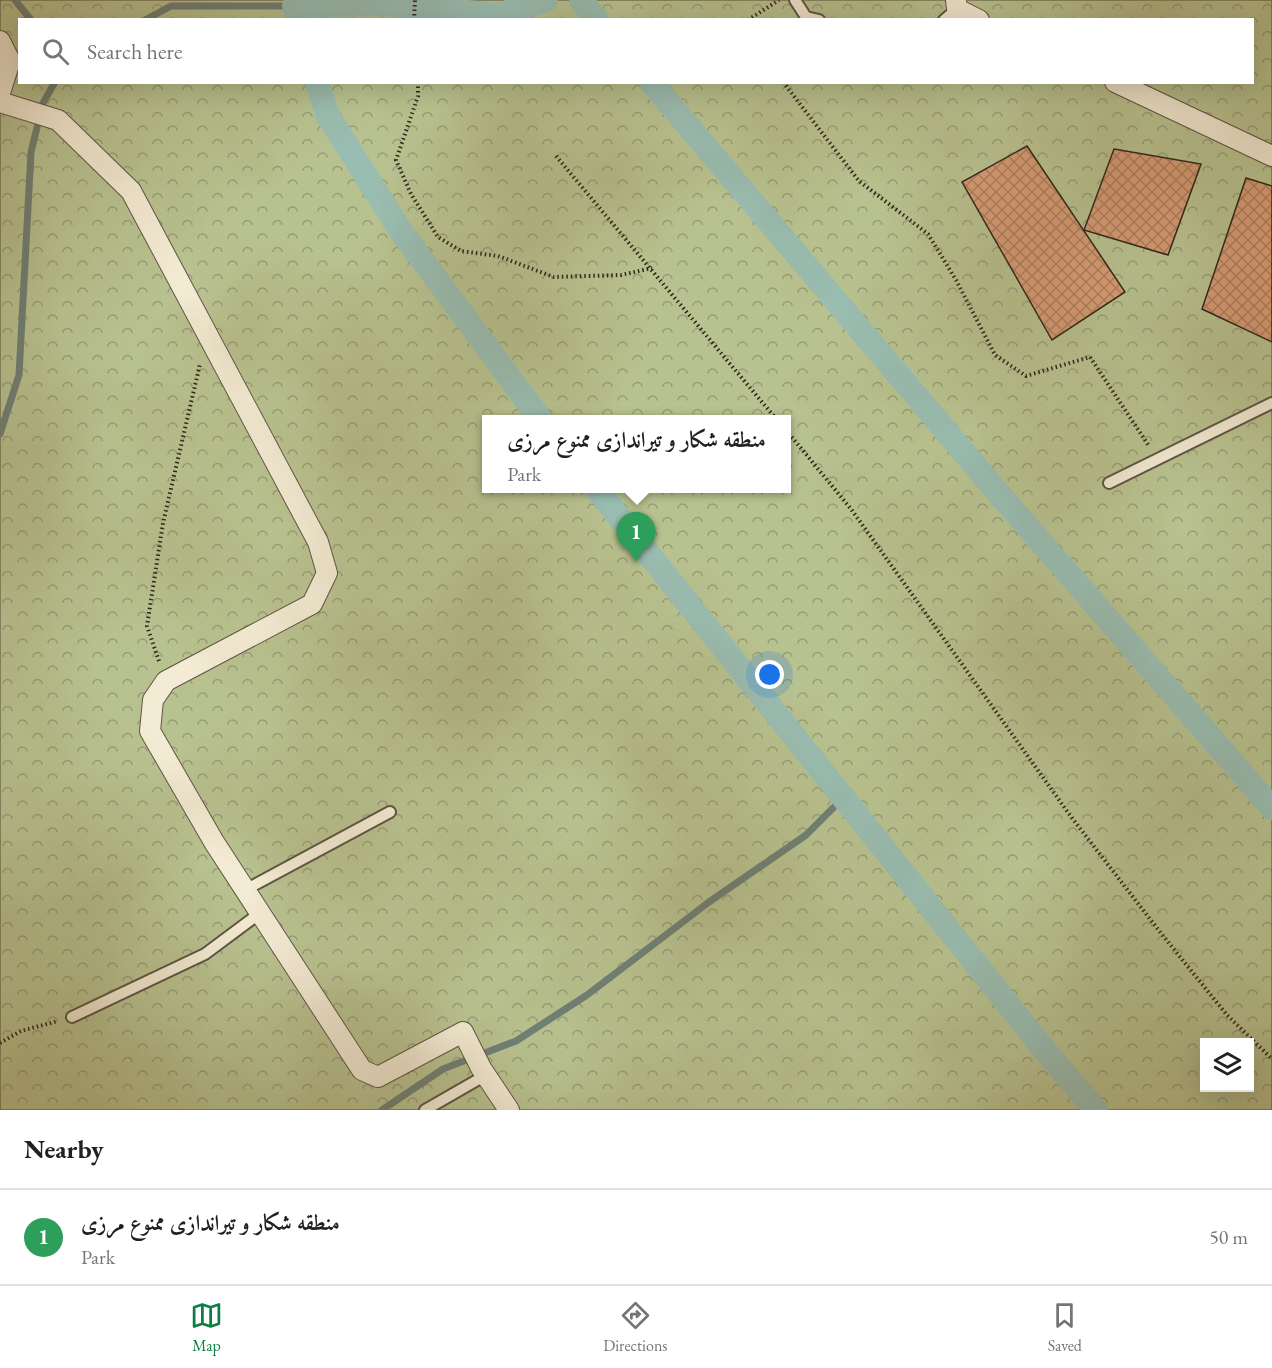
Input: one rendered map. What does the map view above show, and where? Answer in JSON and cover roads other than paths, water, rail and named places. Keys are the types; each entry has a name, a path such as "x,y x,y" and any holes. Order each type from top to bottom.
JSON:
{"street":[{"path":"952,10 974,18"},
{"path":"0,41 10,61 0,93"},
{"path":"1119,84 1272,156"},
{"path":"0,102 58,120 131,191 318,542 327,573 312,604 166,681 153,700 150,731 214,842 362,1070 378,1077 463,1032 509,1110"}],"lane":[{"path":"795,0 806,17 810,18"},
{"path":"1109,483 1272,403"},
{"path":"245,890 390,812"},
{"path":"72,1017 205,954 260,913"},
{"path":"425,1110 484,1071"}],"waterway":[{"path":"15,0 29,18"},
{"path":"297,18 294,6 383,4 498,15 546,0"},
{"path":"581,0 595,18"},
{"path":"149,18 171,6 294,6"},
{"path":"0,434 19,375 31,152 43,103 54,84"},
{"path":"318,84 327,114 400,230 537,415"},
{"path":"653,84 1000,495 1272,808"},
{"path":"600,493 1047,1053 1096,1110"},
{"path":"382,1110 443,1069 516,1041 587,995 709,902 806,835 843,798"}],"place":[{"name":"منطقه شکار و تیراندازی ممنوع مرزی","path":"636,562"}]}
